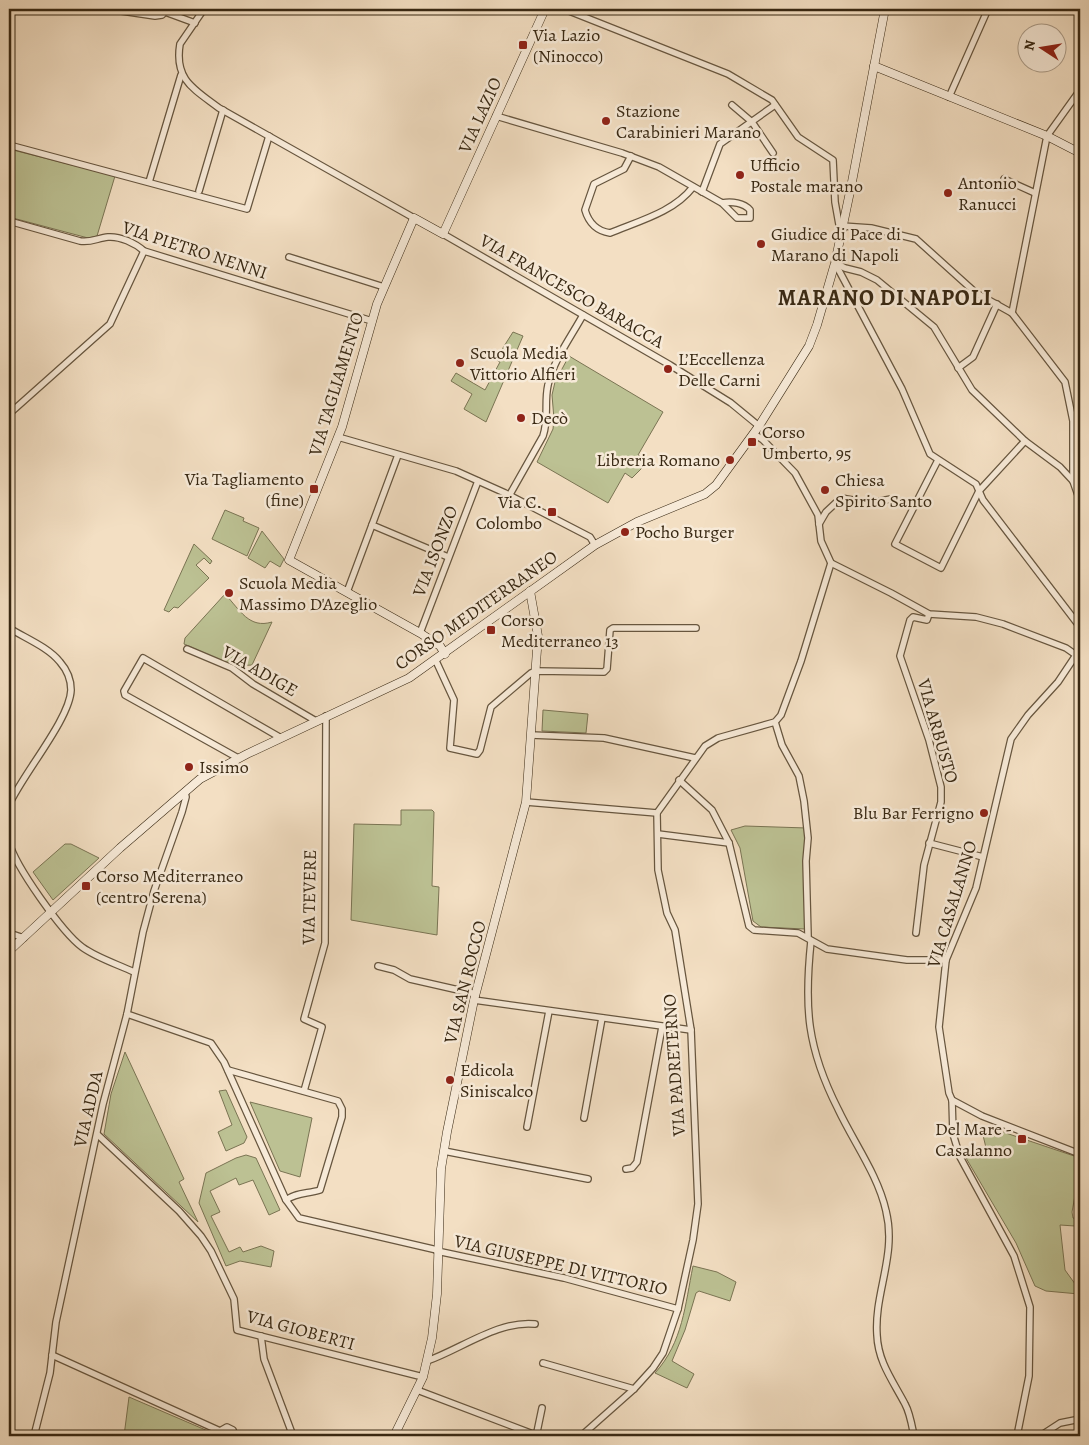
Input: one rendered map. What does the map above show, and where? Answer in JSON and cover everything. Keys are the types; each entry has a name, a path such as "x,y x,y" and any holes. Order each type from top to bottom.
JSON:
{"main road":[{"name":"VIA LAZIO","path":"443,234 544,9"},
{"name":"CORSO MEDITERRANEO","path":"9,951 200,779 238,758 409,678 436,661 595,544 637,522 705,494 716,485 754,434 809,346 834,263 885,9"},
{"path":"874,66 1048,136 1080,152"},
{"path":"414,218 443,234"},
{"name":"VIA TAGLIAMENTO","path":"346,592 289,560 338,437 372,321 384,287 414,218"},
{"name":"VIA SAN ROCCO","path":"394,1436 423,1377 427,1361 437,1294 437,1250 441,1169 444,1152 475,997 526,802 538,636 530,591"},
{"path":"346,592 420,632 440,646 445,654"}],"street":[{"path":"108,9 155,16 162,15 165,10 195,23"},
{"path":"149,182 181,75 180,44 204,9"},
{"path":"564,9 728,74 772,100 798,137 833,160 835,202 841,230 871,228 916,239 976,293 1012,313 1065,382 1073,421 1073,481 1080,501"},
{"path":"950,97 988,9"},
{"path":"181,75 192,88 223,110 414,218"},
{"path":"1012,313 1048,136 1080,90"},
{"path":"702,192 720,144 776,105"},
{"path":"732,106 752,122 773,153"},
{"path":"198,194 223,110"},
{"path":"496,116 631,156 658,167 722,203 737,218 750,218 750,210 745,205 734,202 722,203"},
{"path":"9,145 198,194 246,209 269,136"},
{"path":"631,156 624,169 602,179 592,188 585,210 591,224 601,231 610,232 668,208 686,196 693,187"},
{"path":"1004,179 1035,193"},
{"name":"VIA PIETRO NENNI","path":"9,221 80,241 112,237 134,243 144,251 372,321"},
{"name":"VIA FRANCESCO BARACCA","path":"443,234 732,403 759,426"},
{"path":"9,414 110,324 144,251"},
{"path":"289,257 384,287"},
{"path":"834,263 862,272 877,280 934,327 972,390 1025,441 1060,467 1073,481"},
{"path":"834,263 902,389 930,454 976,484 983,500 1080,627"},
{"path":"958,368 973,357 997,304"},
{"path":"509,496 543,436 547,426 547,388 550,376 583,315"},
{"path":"526,802 657,813 678,780 705,746 718,738 775,722 781,716 801,661 831,563 822,541 818,515 795,473 763,440 754,434"},
{"path":"338,437 456,471 590,537 595,544"},
{"path":"938,460 895,544 941,568 979,491 1025,441"},
{"path":"346,592 398,455"},
{"name":"VIA ISONZO","path":"420,632 478,481"},
{"path":"819,524 826,512 841,498 870,502 891,500 916,505"},
{"path":"372,525 448,557"},
{"path":"831,563 929,614 976,616 1066,648 1078,655"},
{"name":"VIA ARBUSTO","path":"916,933 920,884 941,802 941,787 929,740 900,656 910,620 914,617 927,620 929,614"},
{"path":"9,628 59,660 66,670 71,689 66,709 9,802"},
{"path":"436,661 454,700 450,748 477,754 480,750 491,707 517,683 536,671 604,672 607,669 610,630 613,628 696,628"},
{"name":"VIA ADIGE","path":"187,649 232,668 253,684 316,721"},
{"name":"VIA CASALANNO","path":"1017,1436 1029,1376 1030,1306 1014,1256 960,1157 954,1134 952,1100 949,1093 938,1027 946,960 976,888 1011,739 1028,715 1058,682 1078,655"},
{"path":"238,758 125,695 124,691 143,658 281,738"},
{"name":"VIA TEVERE","path":"304,1092 322,1027 304,1019 325,942 326,716"},
{"path":"775,722 782,745 799,776 804,801 808,838 806,861 809,939 807,976 808,1022 812,1042 837,1109 868,1165 886,1211 890,1243 877,1314 877,1337 881,1360 906,1405 914,1436"},
{"path":"531,735 604,738 695,758"},
{"path":"678,780 712,810 729,843 749,926 761,931 798,933 827,949 907,960 946,960"},
{"name":"VIA ADDA","path":"34,1436 52,1355 56,1322 98,1135 103,1104 127,1014 134,972 154,891 177,829 186,797 185,792"},
{"name":"VIA PADRETERNO","path":"581,1436 634,1389 663,1353 678,1308 693,1240 698,1204 691,1030 675,930 667,913 658,870 657,813"},
{"path":"658,834 729,843"},
{"path":"9,842 18,861 51,912 74,941 84,948 134,972"},
{"path":"929,843 983,858"},
{"path":"9,933 24,938"},
{"path":"378,966 394,970 410,979 475,997 549,1011 691,1030"},
{"path":"527,1128 549,1011"},
{"name":"VIA GIUSEPPE DI VITTORIO","path":"127,1014 211,1043 228,1070 286,1200 299,1218 564,1278 678,1308"},
{"path":"584,1118 602,1018"},
{"path":"626,1169 632,1168 636,1162 662,1027"},
{"path":"228,1070 338,1101 342,1109 342,1117 320,1190 309,1193 294,1193 286,1200"},
{"path":"952,1100 982,1116 1080,1154"},
{"name":"VIA GIOBERTI","path":"98,1135 179,1212 201,1236 211,1251 232,1294 237,1330 423,1377"},
{"path":"444,1152 588,1179"},
{"path":"427,1361 465,1346 496,1329 520,1323 535,1324"},
{"path":"261,1336 264,1359 293,1436"},
{"path":"52,1355 220,1434 229,1427 233,1430 235,1436"},
{"path":"543,1363 634,1389"},
{"path":"417,1390 533,1434 537,1432 542,1408"},
{"path":"1040,1436 1060,1423 1080,1420"}],"green space":[{"path":"13,150 115,176 97,236 88,238 9,217 9,158"},
{"path":"513,332 523,336 486,422 464,409 472,394 451,381 456,373 485,390 500,362 489,355 501,351"},
{"path":"569,356 663,412 638,455 648,462 632,478 625,473 608,503 537,462 553,429 552,395 555,382"},
{"path":"225,510 244,518 243,521 259,528 247,556 212,539"},
{"path":"262,531 284,559 280,567 270,561 265,568 248,558"},
{"path":"194,544 212,561 210,564 204,558 196,565 209,578 178,608 174,607 169,612 164,610"},
{"path":"225,594 245,617 257,623 272,622 252,665 234,666 184,644 185,638"},
{"path":"543,710 588,714 586,733 542,731"},
{"path":"401,810 432,810 434,812 432,886 439,887 437,935 351,920 354,824 401,825"},
{"path":"745,826 807,828 805,929 761,927 753,921 740,848 731,830"},
{"path":"65,844 71,844 99,858 53,900 33,872"},
{"path":"125,1052 184,1179 179,1182 198,1222 104,1134 111,1094"},
{"path":"226,1090 247,1137 244,1143 226,1151 218,1132 232,1125 219,1091"},
{"path":"250,1102 312,1118 300,1177 280,1171"},
{"path":"991,1128 1080,1158 1080,1179 1078,1179 1072,1212 1073,1218 1076,1219 1075,1226 1060,1225 1065,1270 1078,1288 1079,1294 1046,1291 1035,1286 1016,1243 966,1158 987,1152 982,1131 991,1133"},
{"path":"246,1155 256,1158 280,1210 269,1215 253,1180 239,1185 236,1178 210,1191 220,1212 211,1216 229,1252 240,1247 243,1252 261,1246 274,1251 271,1267 240,1261 226,1266 199,1203 206,1173"},
{"path":"693,1266 717,1272 736,1282 730,1301 699,1291 696,1293 685,1330 672,1361 694,1374 687,1388 655,1373 672,1349 677,1336 685,1309"},
{"path":"129,1397 208,1431 207,1436 124,1436"}],"place":[{"name":"Via Lazio (Ninocco)","path":"523,45"},
{"name":"Stazione Carabinieri Marano","path":"606,121"},
{"name":"Ufficio Postale marano","path":"740,175"},
{"name":"Antonio Ranucci","path":"948,193"},
{"name":"Giudice di Pace di Marano di Napoli","path":"761,244"},
{"name":"Scuola Media Vittorio Alfieri","path":"460,363"},
{"name":"L’Eccellenza Delle Carni","path":"668,369"},
{"name":"Decò","path":"521,418"},
{"name":"Corso Umberto, 95","path":"752,442"},
{"name":"Libreria Romano","path":"730,460"},
{"name":"Via Tagliamento (fine)","path":"314,489"},
{"name":"Chiesa Spirito Santo","path":"825,490"},
{"name":"Via C. Colombo","path":"552,512"},
{"name":"Pocho Burger","path":"625,532"},
{"name":"Scuola Media Massimo D'Azeglio","path":"229,593"},
{"name":"Corso Mediterraneo 13","path":"491,630"},
{"name":"Issimo","path":"189,767"},
{"name":"Blu Bar Ferrigno","path":"984,813"},
{"name":"Corso Mediterraneo (centro Serena)","path":"86,886"},
{"name":"Edicola Siniscalco","path":"450,1080"},
{"name":"Del Mare - Casalanno","path":"1022,1139"}],"district":[{"name":"MARANO DI NAPOLI","path":"885,297"}]}
